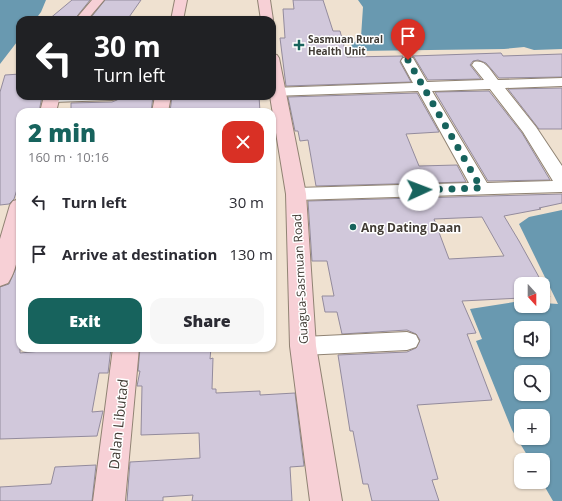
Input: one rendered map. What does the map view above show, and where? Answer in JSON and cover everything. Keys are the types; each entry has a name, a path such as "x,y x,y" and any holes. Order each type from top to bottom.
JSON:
{"main road":[{"path":"84,16 98,0"},
{"path":"178,16 181,0"},
{"path":"264,0 266,16"},
{"name":"Guagua-Sasmuan Road","path":"276,100 296,194 303,346 326,501"},
{"path":"0,278 16,220"},
{"name":"Dalan Libutad","path":"109,501 126,352"}],"street":[{"path":"408,60 481,188"},
{"path":"479,65 530,130 562,180"},
{"path":"276,92 562,82"},
{"path":"51,102 71,100"},
{"path":"296,194 562,186"},
{"path":"303,346 407,341"}],"water":[{"path":"0,0 46,0 38,16 16,16 16,43 0,64"},
{"path":"358,0 562,0 562,49 534,50 524,47 504,49 357,51 350,48 352,44 361,37 363,7"},
{"path":"562,210 562,501 553,501 546,489 550,489 550,453 526,453 521,445 550,445 550,409 514,409 514,433 476,341 482,339 470,309 514,302 514,313 550,313 550,303 558,304 550,288 550,277 545,277 519,224 529,217"}],"building":[{"path":"72,0 90,0 77,16 53,16"},
{"path":"105,0 141,0 130,16 92,16"},
{"path":"293,0 323,0 333,31 340,31 347,57 403,56 400,62 411,82 286,86 280,38 285,38 283,9 294,9"},
{"path":"501,53 503,56 562,54 562,77 499,78 486,63 478,60 473,61 470,65 481,79 428,80 412,56"},
{"path":"16,74 16,100 41,100 40,108 16,108 16,193 14,199 9,204 0,205 0,92 5,75"},
{"path":"562,88 562,129 539,129 508,89"},
{"path":"489,91 522,133 550,180 488,181 435,92"},
{"path":"417,93 439,132 406,134 419,166 457,165 466,182 316,186 308,140 300,141 298,131 295,131 288,97"},
{"path":"117,100 152,100 152,108 71,108 71,103 112,102"},
{"path":"172,100 259,100 260,108 170,108"},
{"path":"562,194 562,203 539,208 541,209 504,216 539,277 514,277 514,298 462,301 476,333 467,334 492,400 417,405 438,479 432,480 439,501 372,501 368,484 363,484 353,431 350,431 338,355 407,352 416,348 420,340 416,334 407,330 342,334 337,312 325,312 322,296 334,296 327,261 312,261 308,201","holes":["482,217 504,256 449,259 434,219"]},
{"path":"16,268 16,352 111,352 108,373 99,373 92,412 103,411 97,436 0,439 0,287 9,284"},
{"path":"140,352 211,352 210,359 213,358 212,389 216,389 216,393 260,391 260,395 295,393 304,466 290,467 292,501 192,501 193,495 163,497 163,501 127,501 130,462 200,458 199,433 141,435 142,386 137,386 140,371 138,371"},
{"path":"96,465 92,501 0,501 0,487 51,484 55,467"}],"place":[{"name":"Sasmuan Rural Health Unit","path":"299,45"},
{"name":"Ang Dating Daan","path":"353,227"}],"route":[{"path":"408,60 481,188 419,190"}]}
